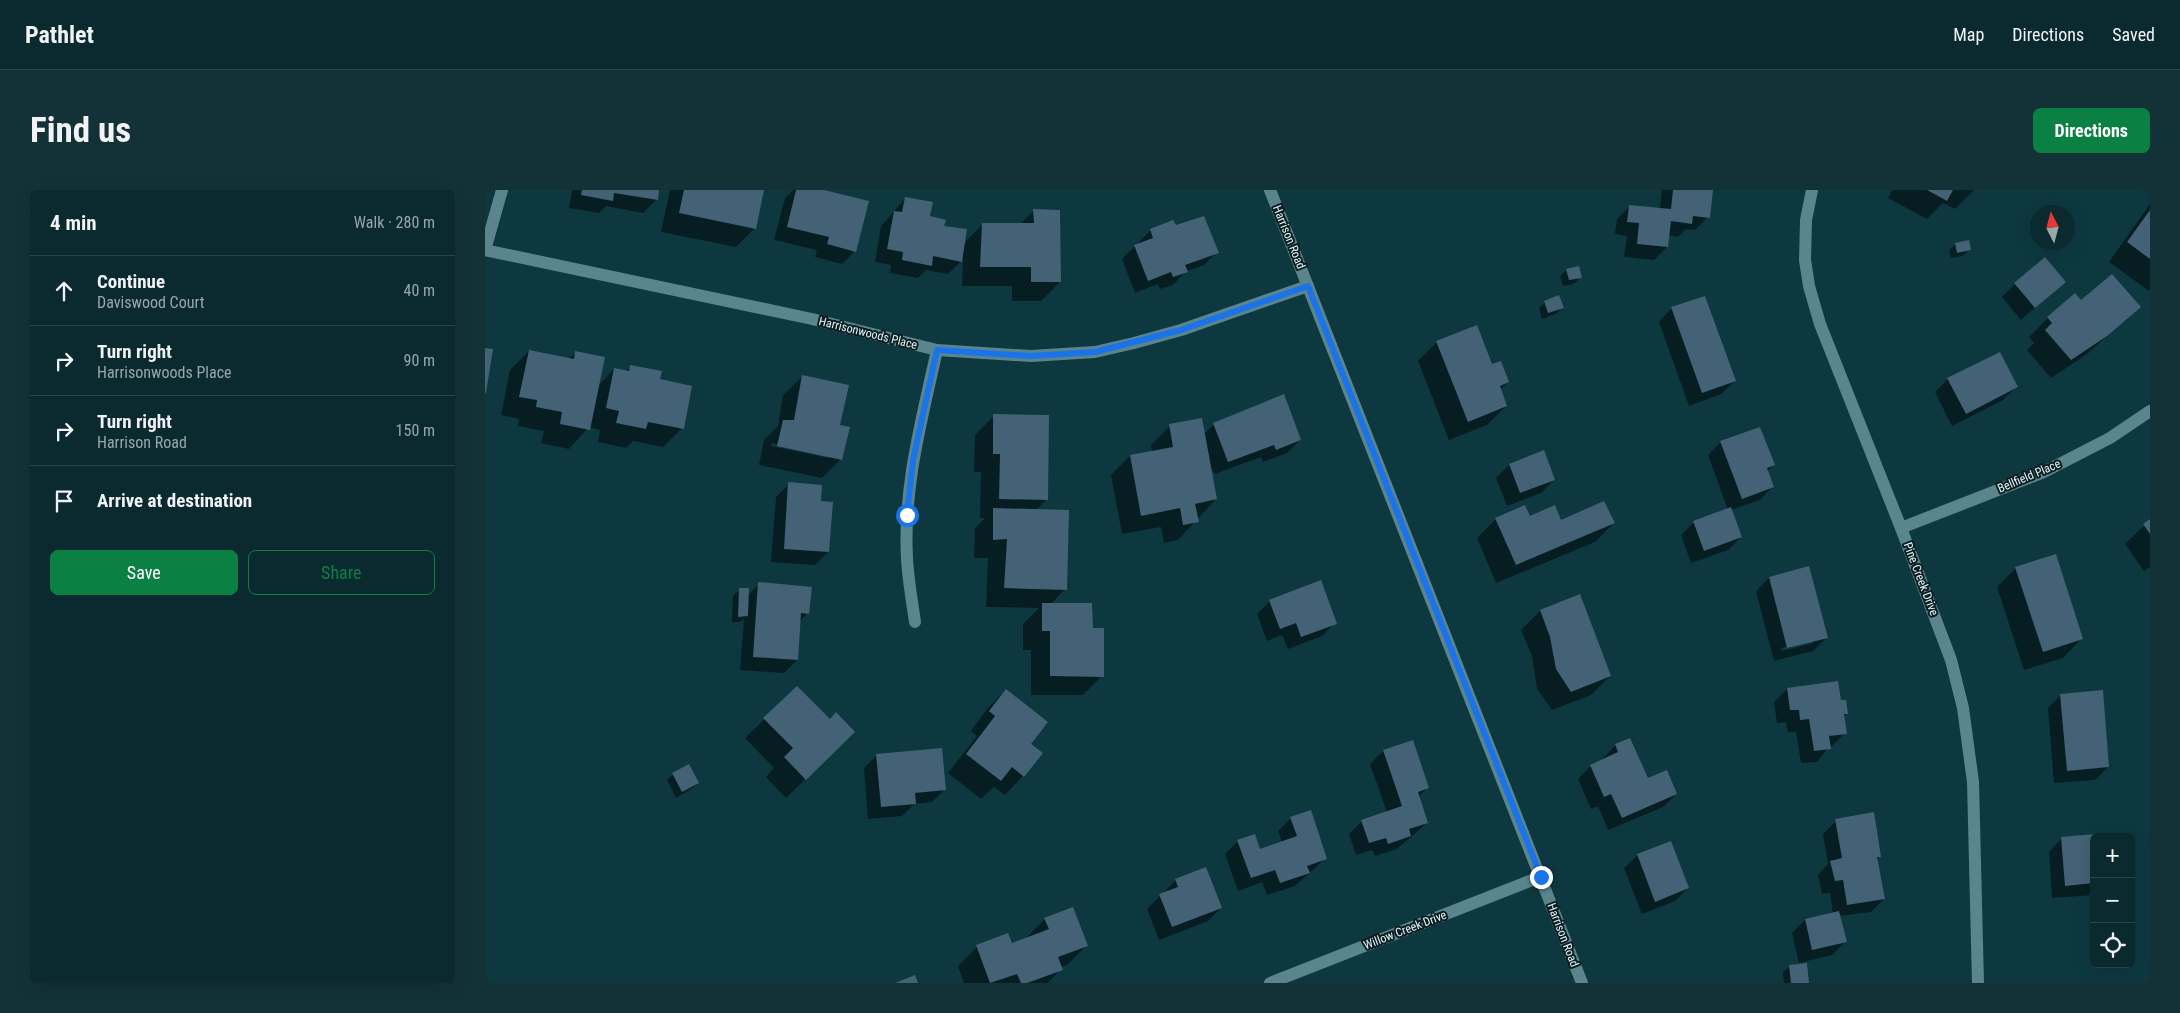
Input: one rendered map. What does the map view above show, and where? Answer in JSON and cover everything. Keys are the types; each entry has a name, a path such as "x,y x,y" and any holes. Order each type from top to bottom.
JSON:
{"street":[{"path":"485,250 502,190"},
{"name":"Harrison Road","path":"1270,190 1582,983"},
{"name":"Pine Creek Drive","path":"1812,190 1805,220 1805,260 1809,286 1820,324 1951,660 1963,708 1973,782 1978,983"},
{"name":"Harrisonwoods Place","path":"485,250 812,319 937,350 1031,356 1095,352 1181,330 1308,286"},
{"path":"915,622 907,559 907,515 913,460 937,350"},
{"name":"Bellfield Place","path":"1901,528 2044,472 2110,438 2150,411"},
{"name":"Willow Creek Drive","path":"1270,983 1541,877"}],"building":[{"path":"582,190 659,190 658,200 614,193 613,201 581,195"},
{"path":"684,190 764,190 756,229 679,213"},
{"path":"796,190 824,190 869,201 856,252 827,244 829,237 787,227"},
{"path":"1673,190 1713,190 1710,218 1693,216 1692,224 1671,221 1668,247 1637,244 1639,223 1627,222 1629,205 1671,209"},
{"path":"1927,190 1953,190 1947,201"},
{"path":"905,197 933,202 930,216 946,220 944,226 967,229 962,262 933,256 932,266 902,260 903,252 887,249 894,211 902,212"},
{"path":"1033,209 1060,210 1061,282 1031,282 1031,267 980,267 982,223 1034,223"},
{"path":"2150,210 2150,259 2127,242"},
{"path":"1204,216 1219,253 1185,265 1188,272 1173,277 1171,272 1148,281 1134,245 1153,238 1150,229 1173,220 1176,225"},
{"path":"1969,240 1971,250 1957,253 1955,243"},
{"path":"2045,257 2066,282 2035,308 2014,283"},
{"path":"1579,266 1582,278 1569,280 1566,269"},
{"path":"2112,274 2141,307 2107,336 2071,360 2045,330 2052,323 2047,317 2075,293 2081,300"},
{"path":"1559,295 1564,308 1548,313 1544,301"},
{"path":"1705,296 1736,381 1702,393 1671,307"},
{"path":"1477,325 1492,364 1501,361 1509,382 1500,386 1507,406 1468,422 1436,341"},
{"path":"485,348 493,349 486,393 485,393"},
{"path":"529,350 574,359 575,351 605,357 590,430 560,424 562,412 536,407 537,400 519,397"},
{"path":"2000,352 2018,387 1966,414 1947,378"},
{"path":"630,365 662,371 660,379 692,386 684,429 648,422 646,429 616,423 619,411 606,408 614,368 629,371"},
{"path":"802,375 849,385 840,425 850,427 842,460 777,446 783,420 794,420"},
{"path":"1284,394 1301,440 1276,450 1274,445 1228,462 1213,423"},
{"path":"993,414 1049,415 1048,500 999,499 1000,454 993,454"},
{"path":"1202,418 1217,499 1195,504 1199,522 1183,525 1180,508 1141,516 1130,455 1173,447 1169,424"},
{"path":"1760,427 1775,465 1767,468 1774,487 1742,499 1720,441"},
{"path":"1544,450 1555,480 1520,493 1509,464"},
{"path":"788,482 822,485 821,501 833,502 829,552 784,549"},
{"path":"1604,501 1615,523 1516,565 1495,518 1525,505 1530,516 1555,505 1561,520"},
{"path":"1731,507 1742,537 1704,551 1693,521"},
{"path":"993,508 1069,510 1067,590 1004,588 1007,539 993,540"},
{"path":"2150,519 2150,534 2143,524"},
{"path":"2056,554 2083,639 2043,652 2015,567"},
{"path":"1809,566 1828,638 1787,648 1769,577"},
{"path":"1321,580 1337,624 1301,637 1296,623 1280,629 1269,600"},
{"path":"758,582 812,587 809,614 801,613 798,660 753,657"},
{"path":"739,588 749,588 748,616 738,617"},
{"path":"1580,594 1611,676 1571,692 1556,669 1550,637 1540,610"},
{"path":"1042,603 1092,603 1093,628 1104,628 1104,677 1050,676 1050,631 1042,631"},
{"path":"1838,681 1841,700 1846,700 1848,714 1844,714 1847,734 1829,736 1831,749 1814,751 1809,719 1800,720 1799,710 1790,710 1787,688"},
{"path":"797,686 830,719 836,712 855,732 806,780 784,757 793,748 763,718"},
{"path":"1006,689 1048,722 1031,744 1043,753 1024,777 1012,767 1001,781 966,754 995,716 989,711"},
{"path":"2103,690 2109,767 2067,771 2060,694"},
{"path":"1630,738 1648,778 1667,770 1677,794 1622,818 1611,794 1604,797 1590,765 1618,752 1615,744"},
{"path":"1413,740 1429,788 1418,792 1428,823 1409,829 1411,836 1388,844 1386,838 1369,843 1361,820 1402,806 1383,750"},
{"path":"942,748 946,790 915,793 916,804 881,807 876,754"},
{"path":"689,764 699,783 682,792 672,773"},
{"path":"1311,810 1327,859 1307,866 1310,873 1280,883 1275,870 1251,878 1237,840 1255,834 1260,849 1297,836 1290,817"},
{"path":"1874,812 1881,857 1877,857 1885,899 1847,905 1843,880 1835,881 1830,861 1842,858 1835,819"},
{"path":"2090,834 2090,883 2065,886 2061,837"},
{"path":"1671,841 1689,888 1655,902 1637,854"},
{"path":"1206,867 1222,908 1172,927 1159,894 1178,887 1175,879"},
{"path":"1073,907 1088,946 1058,957 1063,970 1027,983 1021,983 1017,974 990,983 976,945 1008,933 1012,943 1049,929 1044,918"},
{"path":"1839,911 1847,942 1812,950 1805,919"},
{"path":"1807,963 1809,983 1791,983 1789,965"},
{"path":"915,975 918,983 895,983"}],"route":[{"path":"907,515 913,460 937,350 1031,356 1095,352 1181,330 1308,286 1541,877"}]}
